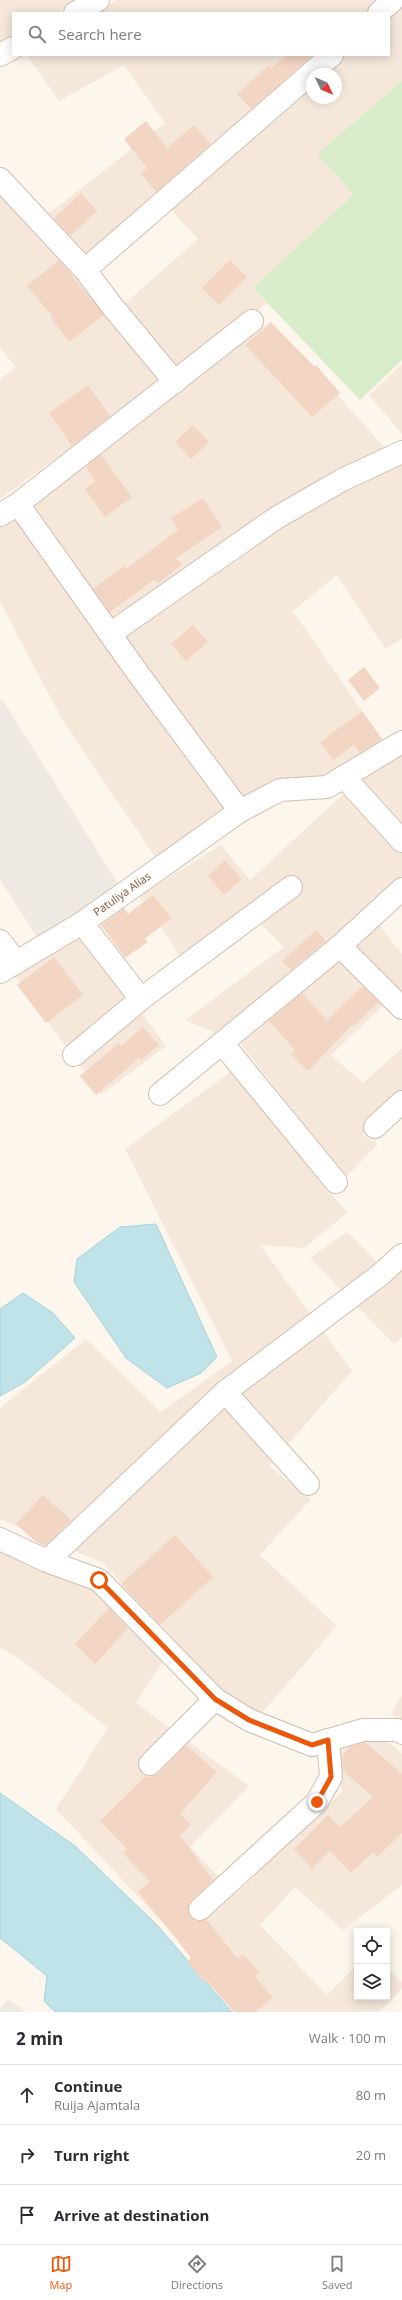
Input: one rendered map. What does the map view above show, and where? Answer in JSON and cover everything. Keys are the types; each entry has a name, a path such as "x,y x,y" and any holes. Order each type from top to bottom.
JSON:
{"street":[{"path":"76,12 98,0"},
{"path":"380,12 393,0"},
{"path":"0,55 12,49"},
{"path":"85,270 331,56"},
{"path":"0,180 85,270 112,306 175,382"},
{"path":"240,811 110,634 9,510 252,321"},
{"path":"110,634 276,518 342,480 402,452"},
{"name":"Patuliya Alias","path":"8,967 82,923 240,811 280,790 326,787 402,742"},
{"path":"344,777 402,841"},
{"path":"74,1055 141,999 291,887"},
{"path":"160,1094 340,946 402,889"},
{"path":"82,923 141,999"},
{"path":"0,941 8,967"},
{"path":"340,946 402,1008"},
{"path":"222,1043 336,1182"},
{"path":"375,1127 402,1102"},
{"path":"47,1561 225,1392 380,1275 402,1255"},
{"path":"225,1392 308,1484"},
{"path":"0,1539 47,1561 99,1580 215,1699 249,1720 312,1745 363,1730 398,1730 402,1732"},
{"path":"150,1764 215,1699"},
{"path":"200,1909 317,1802 331,1777 328,1740"}],"shaded area":[{"path":"0,0 80,0 59,12 12,12 12,39 0,46"},
{"path":"117,0 402,0 402,81 317,154 354,194 253,288 267,303 181,371 121,307 198,239 160,198 85,261 47,215 165,123 124,65 59,101 28,56 390,56 390,12 96,12"},
{"path":"0,189 162,381 0,499 0,379 16,367 0,348"},
{"path":"271,321 394,458 402,453 402,639 385,649 337,575 293,611 383,741 316,784 280,778 158,861 63,721 0,602 0,521"},
{"path":"402,364 402,434 369,395"},
{"path":"2,699 120,887 40,942 0,879 0,701"},
{"path":"402,754 402,826 360,778"},
{"path":"349,789 402,849 402,876 367,910 402,954 402,988 331,1055 363,1083 402,1048 402,1097 363,1135 378,1144 346,1177 240,1043 185,1020 284,947 244,907 183,960 139,896 221,845 250,880"},
{"path":"83,933 166,1046 101,1095 14,975"},
{"path":"233,1070 347,1213 304,1248 260,1245 352,1371 269,1466 311,1499 260,1555 337,1626 262,1713 237,1707 103,1563 0,1519 0,1408 86,1339 161,1412 232,1361 125,1149"},
{"path":"347,1232 392,1277 402,1269 402,1337 394,1344 310,1258"},
{"path":"0,1545 90,1583 163,1660 136,1703 249,1786 190,1847 236,1894 342,1792 329,1744 383,1737 402,1753 402,1885 343,1930 295,1887 260,1925 327,1995 354,1968 354,2000 390,2000 390,1971 402,1982 402,1989 379,2012 240,2012 173,1934 56,1809 108,1728 21,1660 0,1647"},
{"path":"402,1695 402,1724 391,1714"},
{"path":"8,1999 26,2012 0,2012 0,2009"}],"green space":[{"path":"402,81 402,360 360,400 253,288 354,194 317,154"}],"water":[{"path":"156,1224 217,1357 201,1373 167,1388 126,1358 74,1282 77,1259 120,1227"},
{"path":"23,1293 53,1313 75,1338 25,1382 0,1396 0,1309"},
{"path":"0,1793 75,1846 157,1925 232,2012 55,2012 44,2001 47,1976 0,1938"}],"building":[{"path":"286,56 312,56 251,109 237,94 269,65 271,68"},
{"path":"146,121 167,148 194,125 211,144 156,192 141,173 147,168 124,139"},
{"path":"81,193 97,211 70,236 54,218"},
{"path":"59,260 104,315 69,342 51,318 53,317 27,286"},
{"path":"230,260 247,277 219,305 202,288"},
{"path":"271,323 315,367 316,365 340,393 312,417 245,345"},
{"path":"88,385 110,416 72,446 49,413"},
{"path":"193,425 209,442 191,459 175,442"},
{"path":"101,455 132,497 105,517 85,489 95,481 86,467"},
{"path":"203,498 222,527 176,558 182,565 158,583 155,579 110,612 93,589 124,566 126,569 178,530 171,518"},
{"path":"193,625 208,642 186,661 171,644"},
{"path":"364,667 380,688 364,701 348,680"},
{"path":"362,711 382,739 360,753 354,745 333,760 320,742"},
{"path":"225,860 242,879 224,895 208,876"},
{"path":"153,895 171,918 145,939 148,942 125,958 101,925 124,908 128,914"},
{"path":"316,930 326,941 291,970 282,961"},
{"path":"54,957 83,995 46,1023 17,985"},
{"path":"363,986 379,1002 354,1026 352,1025 308,1071 291,1054 295,1050 269,1021 302,993 327,1020"},
{"path":"143,1027 159,1045 141,1060 139,1058 96,1095 80,1076 119,1043 121,1046"},
{"path":"43,1495 71,1520 45,1546 35,1541 16,1524"},
{"path":"175,1535 213,1577 160,1625 121,1584"},
{"path":"109,1608 128,1628 95,1664 75,1644"},
{"path":"365,1742 402,1774 402,1833 377,1857 373,1852 351,1873 330,1851 312,1869 294,1849 328,1815 340,1827 373,1797 343,1771 342,1756 350,1747"},
{"path":"186,1745 217,1772 180,1814 191,1825 180,1835 213,1880 191,1900 188,1906 188,1912 196,1921 206,1919 238,1959 243,1954 259,1972 254,1976 273,1997 256,2012 234,2012 206,1980 204,1982 187,1961 191,1958 138,1892 150,1882 123,1853 127,1849 100,1821 146,1776 150,1777 159,1773"}],"route":[{"path":"99,1580 215,1699 249,1720 312,1745 328,1740 331,1777 317,1802"}]}
